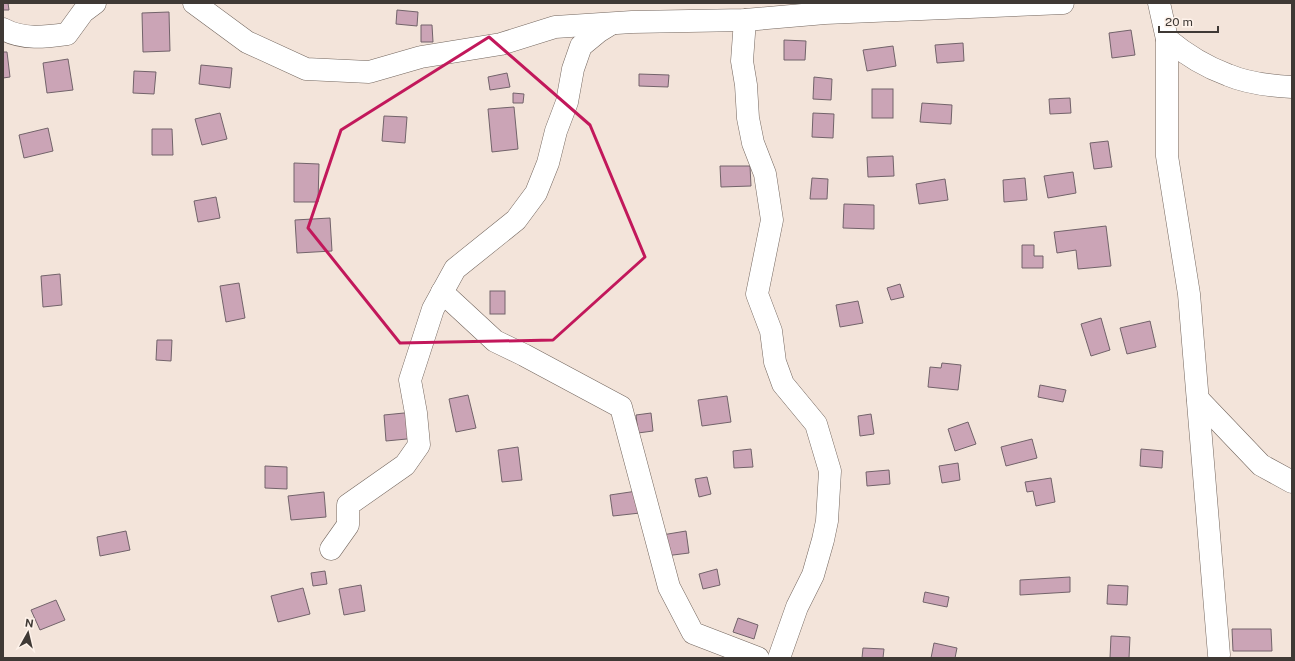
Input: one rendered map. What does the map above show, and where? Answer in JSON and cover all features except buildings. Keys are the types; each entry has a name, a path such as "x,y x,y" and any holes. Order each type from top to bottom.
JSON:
{"street":[{"path":"3,29 12,34 40,38 67,34 83,12 95,3"},
{"path":"194,3 247,42 306,69 369,72 421,57 501,44 555,27 745,20 825,13 1063,3"},
{"path":"805,3 825,13"},
{"path":"1159,3 1167,39 1167,156 1189,294 1219,654"},
{"path":"745,20 742,61 746,85 748,118 753,144 765,174 772,220 757,294 771,331 775,362 783,384 816,424 830,471 827,521 823,540 813,575 798,607 779,658"},
{"path":"331,549 348,526 348,505 405,465 419,445 416,413 410,380 433,308 455,269 516,220 536,193 548,163 556,131 567,102 573,69 581,46 598,32 611,24"},
{"path":"1167,39 1186,54 1227,75 1258,82 1292,87"},
{"path":"442,292 495,341 621,407 668,588 693,633 758,658"},
{"path":"1198,400 1261,465 1292,482"}],"highlighted area":[{"path":"489,37 590,125 645,257 553,340 400,343 308,228 341,130"}]}
